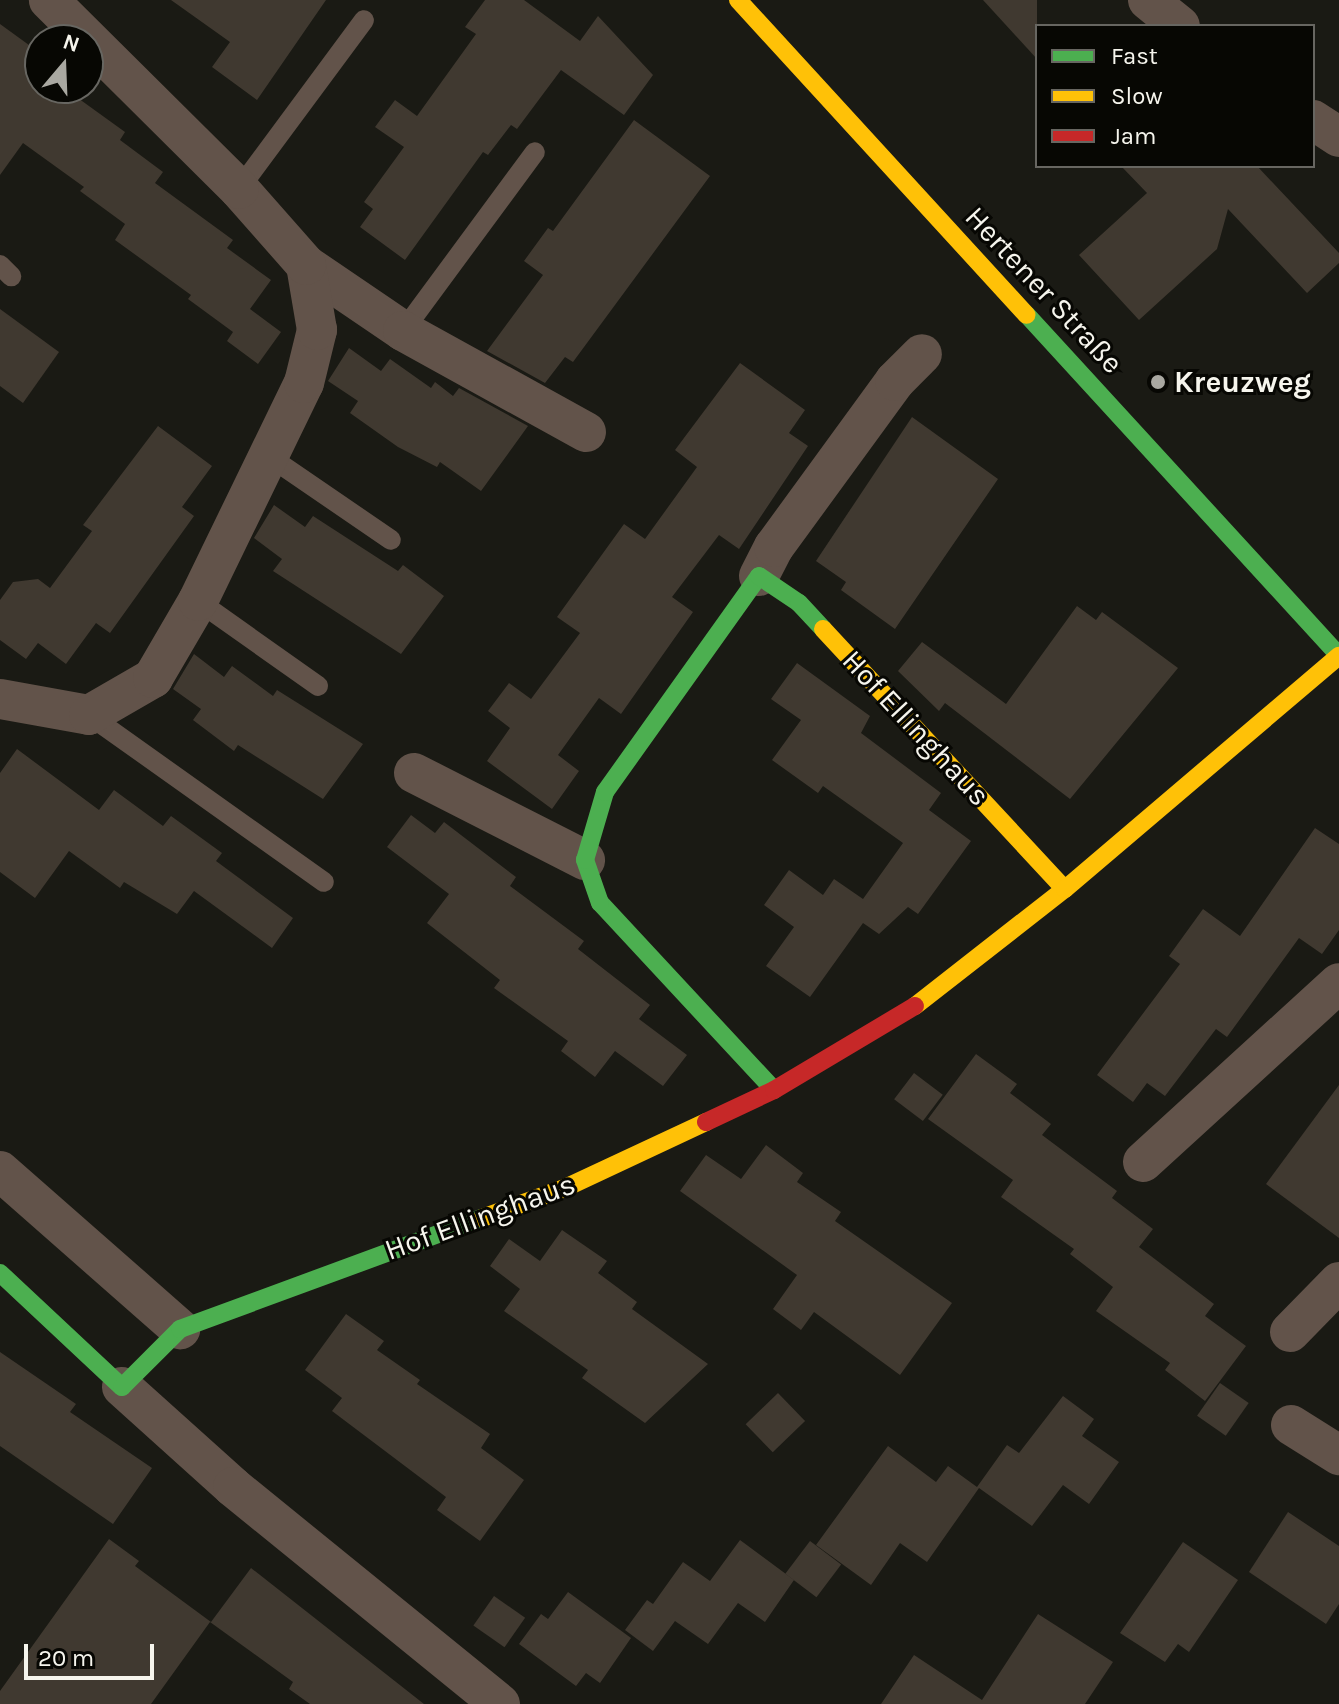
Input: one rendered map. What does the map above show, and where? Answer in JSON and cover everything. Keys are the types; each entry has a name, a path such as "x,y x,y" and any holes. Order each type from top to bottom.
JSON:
{"street":[{"path":"49,0 239,189 306,265 403,331 586,432"},
{"name":"Hertener Straße","path":"738,0 1339,655"},
{"path":"1148,0 1178,24"},
{"path":"1315,121 1339,137"},
{"path":"0,699 89,715 153,678 198,601 304,383 317,330 306,265"},
{"path":"774,1090 600,903 585,860 605,792 759,576 792,521 895,381 922,354"},
{"name":"Hof Ellinghaus","path":"759,576 799,603 1065,889"},
{"name":"Hof Ellinghaus","path":"122,1387 180,1329 565,1188 774,1090 908,1012 1065,889 1339,655"},
{"path":"414,773 585,860"},
{"path":"1143,1162 1339,983"},
{"path":"0,1171 180,1329"},
{"path":"0,1273 233,1487 500,1704"},
{"path":"1290,1332 1339,1282"},
{"path":"1291,1425 1339,1455"}],"lane":[{"path":"239,189 364,20"},
{"path":"403,331 535,152"},
{"path":"267,455 391,540"},
{"path":"198,601 318,686"},
{"path":"89,715 324,882"}],"building":[{"path":"171,0 326,0 257,100 212,67 230,42"},
{"path":"485,0 524,0 580,41 598,16 653,75 624,115 561,70 517,129 511,125 488,155 483,152 405,260 360,227 373,209 364,202 404,147 375,127 395,100 417,116 476,34 465,27"},
{"path":"983,0 1037,0 1035,57"},
{"path":"0,24 24,41 24,104 86,104 125,132 120,140 163,172 155,183 233,240 227,248 271,280 250,309 281,332 258,364 227,341 233,332 188,299 191,295 115,240 125,224 80,191 84,187 23,143 0,175"},
{"path":"634,120 710,176 573,362 565,357 545,383 487,351 543,275 524,261 548,228 553,231"},
{"path":"1123,168 1259,168 1339,253 1339,263 1307,293 1228,209 1217,249 1139,320 1079,255 1147,193"},
{"path":"0,309 59,352 23,403 0,386"},
{"path":"349,348 381,371 390,359 431,388 435,382 453,396 459,388 528,426 481,491 440,462 437,467 398,447 350,413 358,401 328,381"},
{"path":"740,363 805,410 789,433 808,446 739,549 719,535 672,597 693,612 621,714 599,698 558,755 579,771 552,809 487,761 510,728 488,711 509,683 531,699 580,633 557,617 624,524 645,539 697,467 675,450"},
{"path":"912,417 998,479 895,629 841,590 846,582 816,561"},
{"path":"158,426 212,466 182,507 194,516 110,633 96,623 66,664 38,643 26,659 0,640 0,600 13,582 38,579 50,588 92,531 83,525"},
{"path":"274,505 305,527 313,516 398,571 403,565 444,596 401,654 273,571 282,559 254,538"},
{"path":"1077,606 1096,620 1102,612 1178,668 1070,799 945,703 939,711 898,671 922,642 1006,704"},
{"path":"194,654 224,677 232,666 273,696 277,690 363,744 323,799 238,745 234,751 193,720 201,709 173,689"},
{"path":"797,663 870,716 861,733 941,793 929,810 971,841 918,914 908,907 879,934 863,923 810,997 766,966 794,927 764,905 789,870 823,895 834,879 863,899 903,843 823,786 818,793 772,760 801,720 771,699"},
{"path":"17,749 99,810 114,790 163,826 171,816 222,853 216,861 293,918 272,948 194,891 177,914 124,882 120,888 69,851 35,898 0,872 0,773"},
{"path":"411,815 435,833 444,822 516,877 510,886 584,941 578,949 650,1005 639,1019 687,1055 663,1086 615,1051 595,1077 561,1051 568,1041 494,988 500,980 427,923 449,894 387,847"},
{"path":"1315,828 1339,844 1339,930 1322,954 1299,938 1227,1037 1216,1029 1165,1096 1147,1083 1133,1102 1097,1075 1180,964 1169,956 1203,909 1240,936"},
{"path":"976,1054 1017,1084 1010,1093 1051,1124 1042,1135 1117,1191 1112,1198 1153,1229 1139,1247 1214,1304 1205,1316 1246,1346 1205,1401 1165,1370 1170,1363 1096,1311 1113,1287 1070,1254 1074,1249 1001,1197 1013,1180 928,1119"},
{"path":"914,1073 943,1095 923,1121 894,1099"},
{"path":"1339,1085 1339,1238 1266,1184"},
{"path":"766,1145 803,1173 797,1182 841,1212 835,1221 952,1303 900,1375 814,1312 801,1330 773,1309 797,1275 680,1191 706,1155 741,1179"},
{"path":"562,1230 607,1261 598,1273 637,1302 632,1309 708,1364 645,1423 582,1378 588,1370 504,1311 520,1289 490,1266 509,1239 540,1261"},
{"path":"346,1314 384,1341 377,1350 420,1380 417,1384 490,1434 481,1448 524,1480 480,1541 437,1510 446,1497 332,1411 342,1398 305,1370"},
{"path":"0,1352 76,1404 70,1412 152,1468 113,1524 0,1446"},
{"path":"1220,1383 1249,1403 1226,1436 1197,1416"},
{"path":"778,1393 805,1421 773,1452 746,1424"},
{"path":"1063,1396 1094,1419 1082,1436 1119,1462 1089,1504 1063,1485 1032,1526 979,1488 927,1562 900,1543 871,1585 816,1545 888,1446 936,1482 948,1466 977,1487 1007,1445 1019,1453"},
{"path":"1288,1512 1339,1546 1339,1604 1326,1624 1249,1572"},
{"path":"109,1539 139,1561 135,1566 211,1622 251,1568 424,1704 310,1704 289,1689 293,1682 210,1622 151,1704 0,1704 0,1691"},
{"path":"740,1540 794,1580 765,1622 738,1603 708,1644 675,1621 653,1651 625,1630 647,1600 653,1604 683,1562 710,1581"},
{"path":"810,1541 841,1564 816,1597 785,1574"},
{"path":"1183,1542 1238,1580 1189,1652 1178,1644 1165,1662 1120,1633"},
{"path":"568,1592 631,1638 600,1683 586,1673 576,1686 519,1644 541,1614 548,1619"},
{"path":"494,1596 525,1618 504,1647 473,1625"},
{"path":"1038,1614 1113,1662 1085,1704 881,1704 914,1655 982,1700"}],"traffic: fast":[{"path":"1027,315 1339,655"},
{"path":"774,1090 600,903 585,860 605,792 759,576 799,603 823,629"},
{"path":"0,1273 122,1387 180,1329 482,1218"}],"traffic: slow":[{"path":"738,0 1027,315"},
{"path":"823,629 1065,889"},
{"path":"915,1006 1065,889 1339,656"},
{"path":"482,1218 565,1188 706,1122"}],"traffic: jam":[{"path":"706,1122 774,1090 915,1006"}],"place":[{"name":"Kreuzweg","path":"1158,382"}]}
